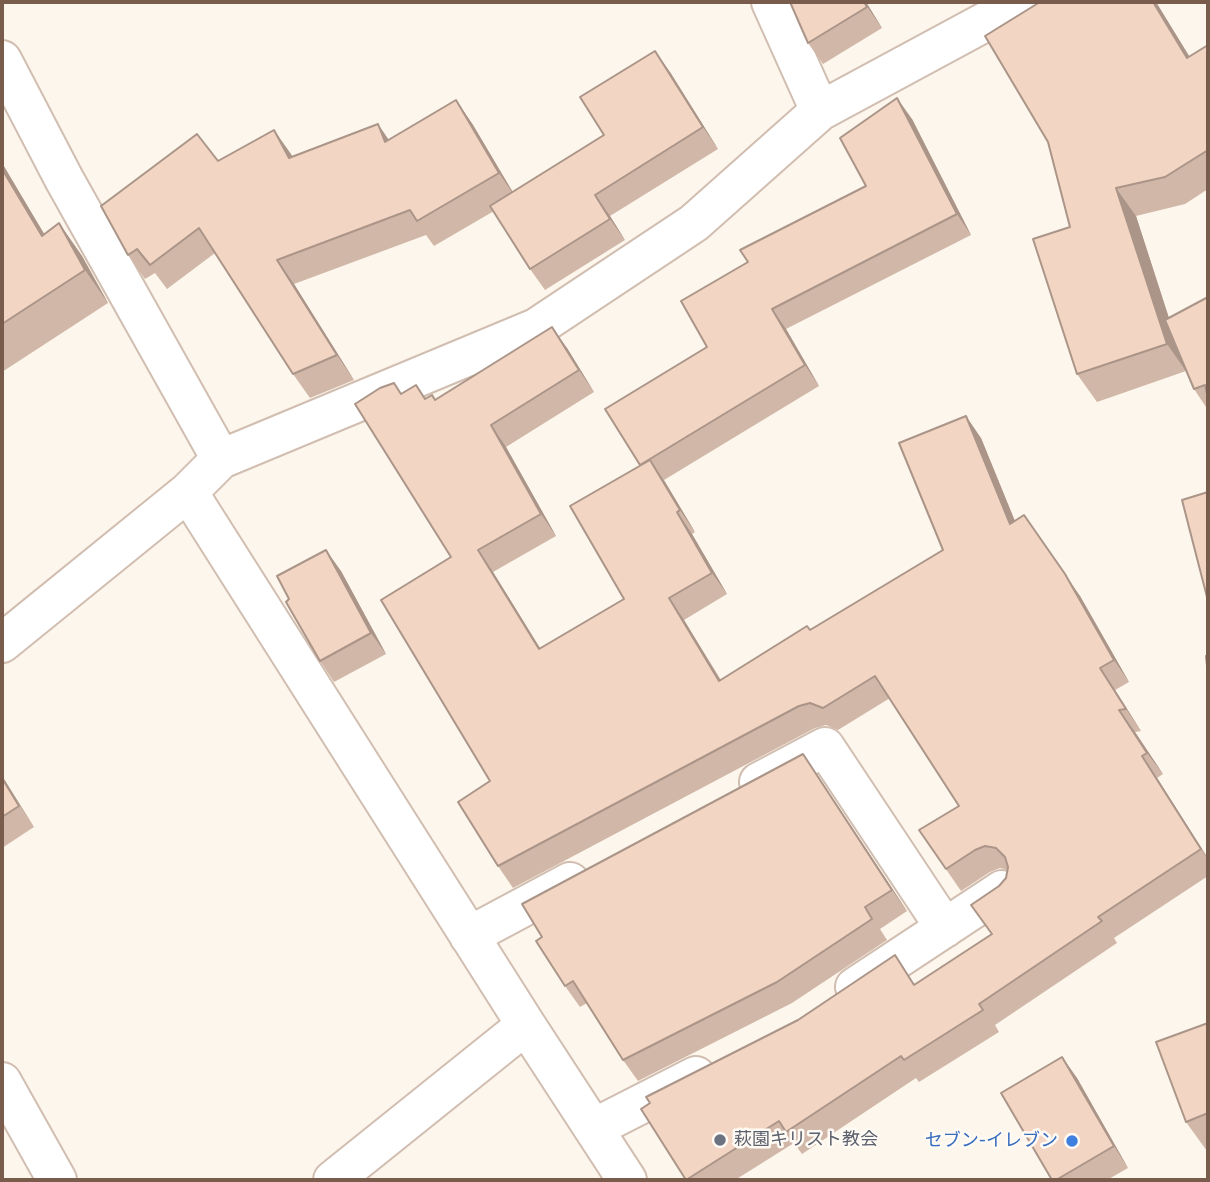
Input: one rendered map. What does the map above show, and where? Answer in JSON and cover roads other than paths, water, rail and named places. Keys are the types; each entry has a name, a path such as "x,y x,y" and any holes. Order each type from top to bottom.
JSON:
{"street":[{"path":"771,2 820,111"},
{"path":"2,643 188,492 221,459 536,328 694,223 820,111 1022,2"},
{"path":"2,60 64,179 221,459"},
{"path":"188,492 627,1180"},
{"path":"727,799 825,747 945,928"},
{"path":"469,936 604,864"},
{"path":"825,1007 1002,890"},
{"path":"333,1180 526,1025"},
{"path":"594,1128 729,1059"},
{"path":"2,1082 57,1180"}],"place":[{"name":"萩園キリスト教会","path":"720,1140"},
{"name":"セブン-イレブン","path":"1072,1141"}]}
